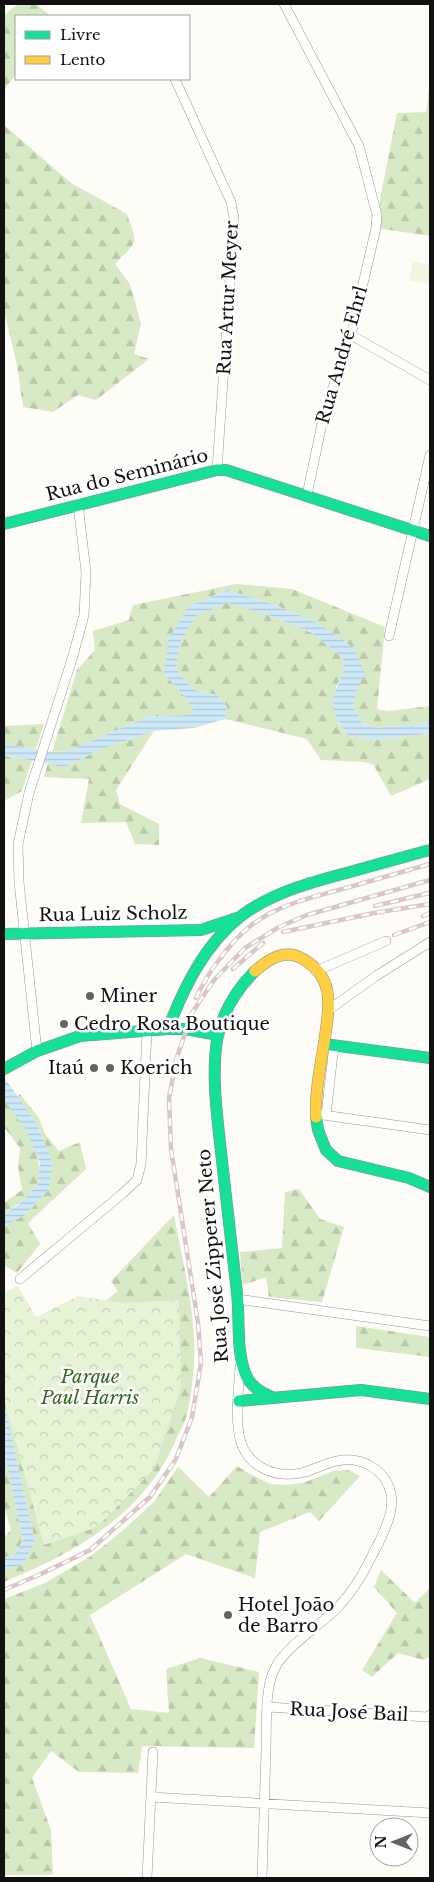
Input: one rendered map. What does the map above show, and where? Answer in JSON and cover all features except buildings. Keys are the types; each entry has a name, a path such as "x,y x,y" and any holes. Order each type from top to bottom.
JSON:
{"street":[{"name":"Rua André Ehrl","path":"284,4 359,146 377,215 376,228 351,335 324,414 307,495"},
{"name":"Rua Artur Meyer","path":"175,80 231,202 234,218 217,470"},
{"path":"351,335 430,380"},
{"path":"389,636 430,454"},
{"name":"Rua do Seminário","path":"4,524 217,470 226,470 430,536"},
{"path":"37,1051 18,866 18,844 35,775 73,656 85,602 86,572 78,504"},
{"path":"168,1029 183,992 210,949 239,917 261,902 290,890 430,850"},
{"path":"201,930 239,917"},
{"name":"Rua Luiz Scholz","path":"4,934 201,930 207,937 210,949"},
{"path":"316,971 386,941"},
{"path":"430,942 330,1009 329,1044 321,1114 321,1139 326,1150 338,1161 409,1178 430,1187"},
{"name":"Rua José Zipperer Neto","path":"262,1878 269,1684 280,1660 339,1606 362,1574 390,1515 391,1495 385,1479 377,1470 358,1460 335,1461 304,1472 288,1474 269,1472 254,1464 244,1451 239,1436 237,1420 241,1359 237,1299 216,1101 218,1035 228,1007 238,992 249,978 268,961 281,954 295,955 307,962 316,971 328,991 330,1009"},
{"path":"5,1068 37,1051 80,1036 168,1029 218,1035"},
{"path":"20,1279 137,1180 142,1164 147,1030"},
{"path":"329,1044 430,1058"},
{"path":"321,1114 430,1130"},
{"path":"237,1299 430,1326"},
{"path":"241,1359 252,1386 259,1392 272,1397"},
{"path":"239,1402 272,1397 361,1390 430,1399"},
{"name":"Rua José Bail","path":"268,1707 427,1717 430,1715"},
{"path":"148,1878 153,1752"},
{"path":"151,1797 430,1813"}],"green space":[{"path":"18,4 36,4 50,15 15,15 15,75 4,90 4,15"},
{"path":"430,83 430,236 376,228 397,113 426,112"},
{"path":"4,125 71,183 127,214 133,232 134,242 132,246 115,264 130,284 141,324 134,354 149,359 96,400 78,395 53,412 23,407 17,365 4,311"},
{"path":"413,261 430,265 430,284 409,280"},
{"path":"236,584 292,589 385,627 377,709 388,711 430,706 430,722 379,728 362,723 353,706 364,673 318,623 273,604 227,590 189,606 164,673 185,697 194,712 188,715 147,717 68,751 52,752 77,670 95,650 93,631 129,620 133,605"},
{"path":"228,602 269,615 312,633 343,658 345,671 336,687 338,722 348,736 378,740 430,733 430,779 391,796 373,764 321,760 307,739 225,719 227,707 217,695 194,690 176,669 180,642 197,615"},
{"path":"44,724 36,749 4,744 4,726"},
{"path":"154,731 116,790 120,804 159,824 159,845 135,844 126,822 81,823 89,779 44,777 48,763 64,767 99,750"},
{"path":"4,756 32,760 22,791 4,801"},
{"path":"20,1094 39,1118 45,1134 59,1151 80,1142 86,1169 28,1223 40,1244 17,1273 4,1265 4,1226 26,1214 49,1189 52,1161 37,1124 17,1097"},
{"path":"4,1100 18,1117 30,1138 35,1150 40,1173 36,1187 23,1200 4,1213 4,1203 22,1190 18,1167 20,1148 4,1127"},
{"path":"299,1189 320,1219 344,1227 322,1302 269,1297 266,1277 243,1285 240,1252 282,1248 285,1192"},
{"name":"Parque Paul Harris","path":"174,1215 191,1307 194,1344 191,1395 182,1428 161,1468 145,1491 125,1511 104,1529 80,1544 30,1571 4,1582 4,1571 23,1564 35,1542 4,1403 4,1313 33,1358 118,1291 111,1281"},
{"name":"Parque Paul Harris","path":"18,1286 36,1317 78,1296 125,1303 179,1300 181,1387 154,1469 97,1527 44,1545 4,1400 4,1293"},
{"path":"356,1326 430,1337 430,1357 356,1348"},
{"path":"4,1452 23,1540 15,1554 4,1558 4,1537 11,1530 4,1506"},
{"path":"237,1466 270,1484 303,1483 333,1471 348,1470 360,1476 319,1521 310,1512 260,1532 255,1578 186,1554 90,1615 131,1709 169,1713 166,1669 200,1658 259,1672 254,1748 142,1746 138,1773 79,1772 51,1751 32,1778 51,1830 53,1875 4,1875 4,1599 45,1583 91,1556 154,1502 178,1467 209,1497"},
{"path":"381,1570 415,1603 430,1588 430,1657 423,1660 398,1653 372,1677 362,1670 397,1613 374,1587"}],"water":[{"path":"227,590 273,604 318,623 354,648 365,673 357,690 353,706 362,723 379,728 430,722 430,733 378,740 348,736 334,712 333,705 335,692 343,672 343,658 312,633 269,615 228,603 197,615 180,642 176,669 194,690 217,695 227,707 225,719 194,728 154,731 99,750 64,767 4,756 4,744 52,752 68,751 147,717 188,715 194,712 185,697 164,673 169,638 189,606"},
{"path":"4,1077 37,1124 52,1161 49,1189 25,1215 4,1226 4,1213 18,1205 38,1184 40,1163 26,1130 4,1100"},
{"path":"4,1403 35,1542 23,1564 4,1571 4,1558 15,1554 23,1540 4,1452"}],"railway":[{"path":"196,998 225,952 248,928 270,913 308,899 430,864"},
{"path":"4,1590 90,1550 150,1497 176,1459 192,1417 201,1363 198,1323 171,1149 169,1098 176,1060 192,1013 214,980 245,948 279,927 307,915 430,880"},
{"path":"375,906 429,893"},
{"path":"283,932 374,913 430,904"},
{"path":"423,916 430,913"},
{"path":"394,935 430,922"},
{"path":"233,969 263,943"}],"traffic: fast":[{"path":"4,524 217,470 226,470 430,536"},
{"path":"168,1029 181,998 206,953 228,927 241,916 266,900 293,889 430,850"},
{"path":"4,934 201,930 237,918"},
{"path":"255,971 236,994 222,1020 215,1055 215,1085 237,1293 240,1353 245,1373 250,1382 260,1391 272,1397"},
{"path":"4,1069 37,1051 80,1036 168,1029 185,1029 218,1035"},
{"path":"324,1044 430,1058"},
{"path":"316,1117 318,1130 326,1150 338,1161 409,1178 430,1187"},
{"path":"239,1401 361,1390 430,1399"}],"traffic: slow":[{"path":"255,971 278,956 290,955 303,959 322,976 326,986 328,1008 317,1090 316,1117"}],"place":[{"name":"Miner","path":"90,996"},
{"name":"Cedro Rosa Boutique","path":"64,1024"},
{"name":"Itaú","path":"94,1068"},
{"name":"Koerich","path":"110,1068"},
{"name":"Hotel João de Barro","path":"228,1615"}]}
